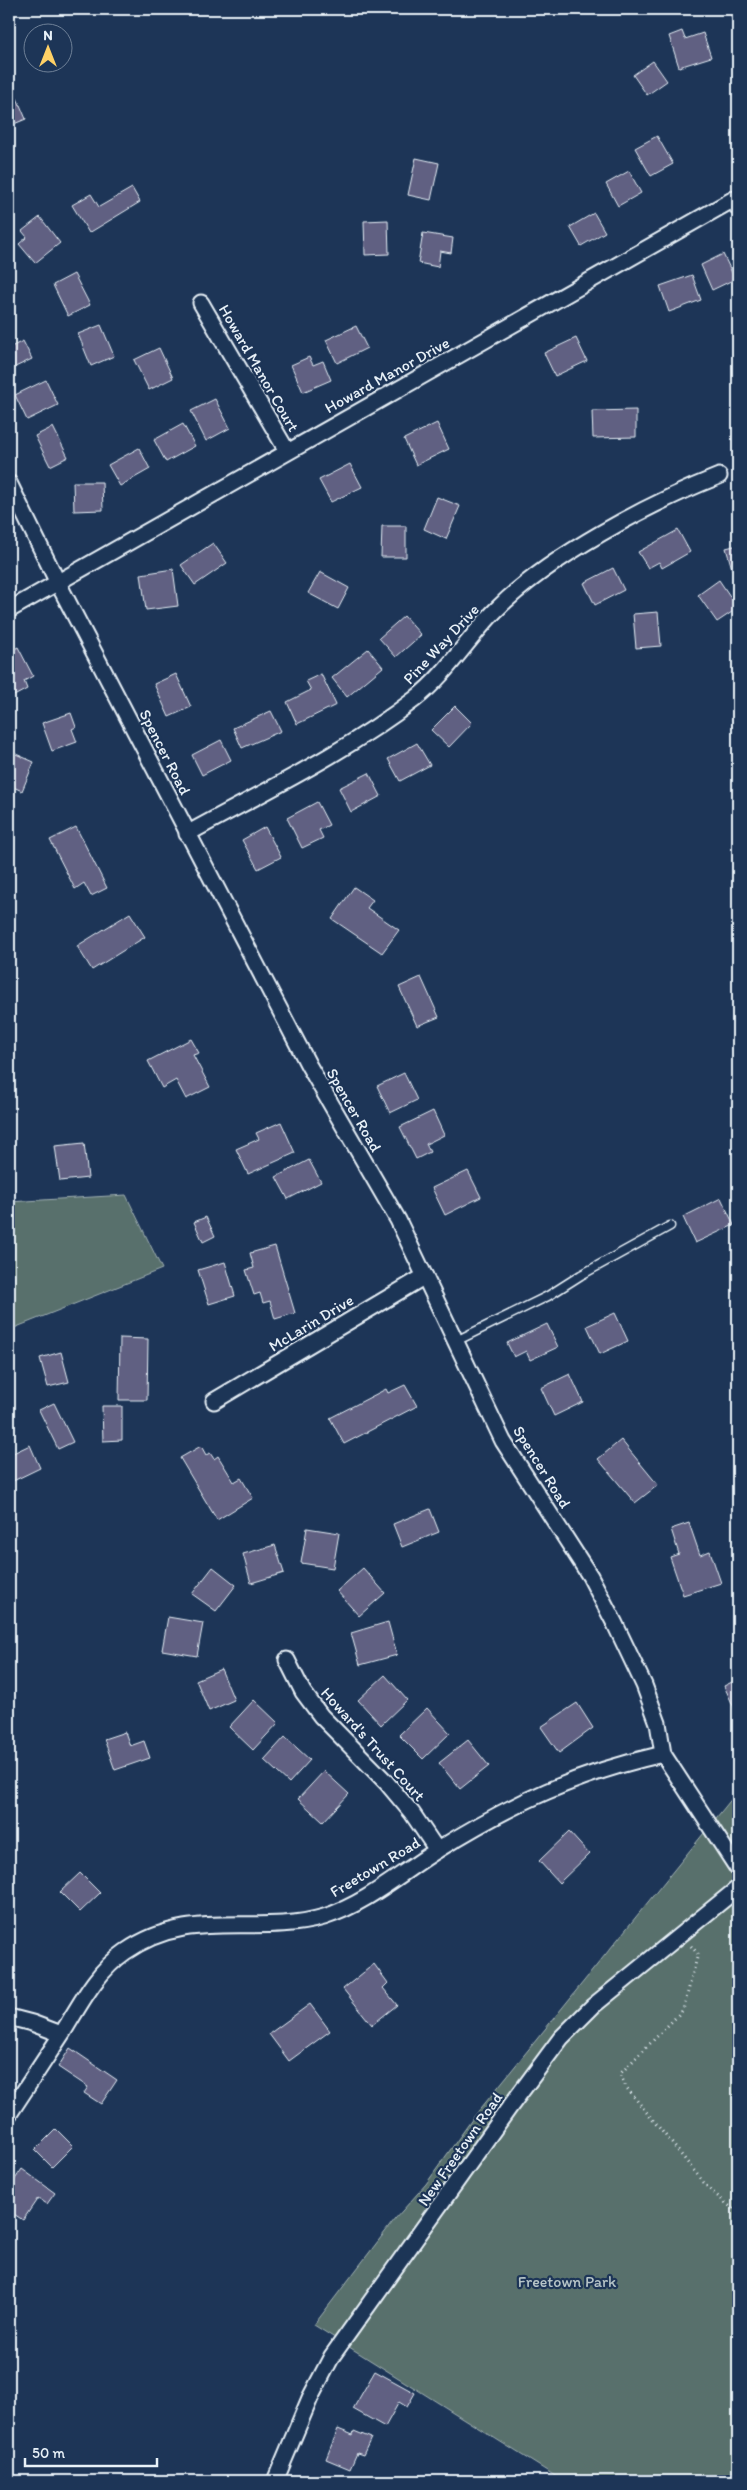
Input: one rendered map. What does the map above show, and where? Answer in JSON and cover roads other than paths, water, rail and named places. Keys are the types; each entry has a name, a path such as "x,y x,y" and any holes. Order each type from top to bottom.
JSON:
{"street":[{"name":"Howard Manor Drive","path":"9,610 286,452 736,204"},
{"name":"Howard Manor Court","path":"201,303 286,452"},
{"name":"Pine Way Drive","path":"187,834 349,745 394,714 440,675 497,609 532,579 585,544 679,492 719,476"},
{"name":"Spencer Road","path":"9,483 58,583 187,834 320,1086 398,1220 503,1441 590,1576 615,1624 644,1685 658,1723 663,1754"},
{"name":"McLarin Drive","path":"214,1401 425,1276"},
{"name":"Howard's Trust Court","path":"287,1660 303,1692 320,1716 386,1782 412,1813 437,1850"},
{"name":"Freetown Road","path":"9,2114 102,1971 146,1937 171,1929 203,1925 287,1923 324,1916 356,1902 491,1817 538,1793 628,1762 663,1754"},
{"path":"663,1754 738,1869"},
{"name":"New Freetown Road","path":"275,2481 310,2398 332,2356 509,2108 562,2038 593,2006 738,1888"},
{"path":"9,2017 61,2034"}],"lane":[{"path":"456,1341 548,1296 580,1275 670,1226"}],"park label":[{"name":"Freetown Park","path":"567,2281"}]}
